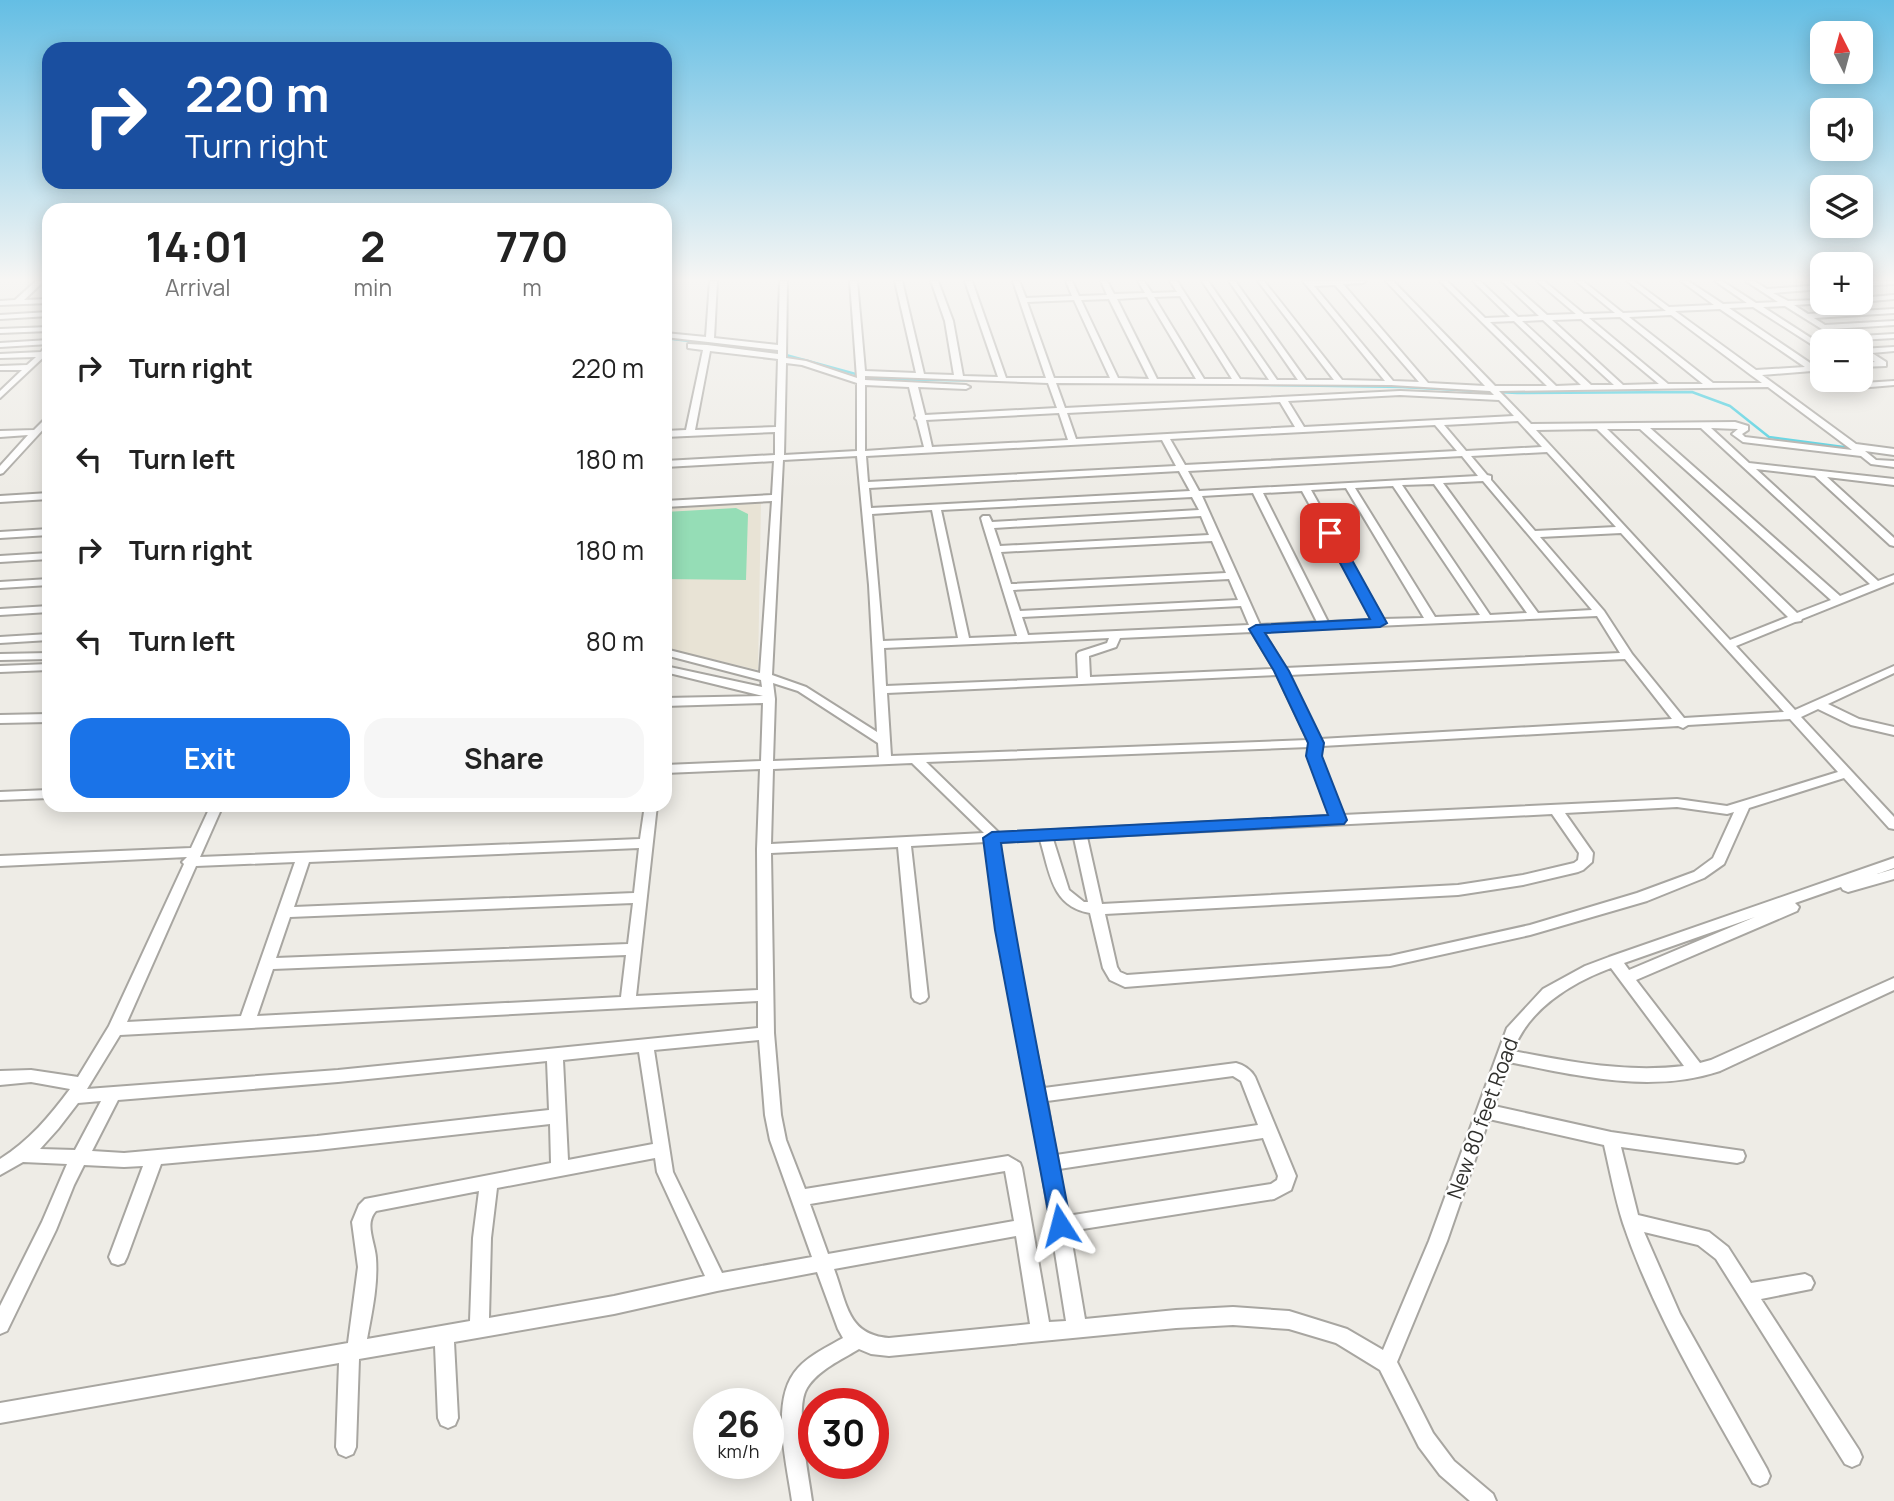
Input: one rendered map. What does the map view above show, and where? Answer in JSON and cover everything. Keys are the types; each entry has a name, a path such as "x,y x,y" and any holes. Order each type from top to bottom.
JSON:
{"street":[{"path":"0,356 42,351"},
{"path":"690,433 706,351"},
{"path":"757,351 781,355 861,378 914,385 1116,382 1391,383 1490,389 1770,385"},
{"path":"781,351 779,459 766,675 766,1033 773,1115 798,1198 847,1329 857,1340 870,1346 889,1347 1222,1317 1289,1320 1340,1335 1387,1363 1426,1440 1447,1468 1479,1499"},
{"path":"859,351 861,455 879,645 885,761"},
{"path":"915,351 921,376"},
{"path":"954,351 959,378"},
{"path":"993,351 1003,380"},
{"path":"1040,351 1073,442"},
{"path":"1102,351 1116,382"},
{"path":"1140,351 1155,382"},
{"path":"1183,351 1202,383"},
{"path":"1218,351 1238,383"},
{"path":"1253,351 1275,383"},
{"path":"1281,351 1304,383"},
{"path":"1315,351 1340,383"},
{"path":"1364,351 1391,383"},
{"path":"1397,351 1426,385"},
{"path":"1455,351 1529,426 1894,825"},
{"path":"1516,351 1555,389"},
{"path":"1550,351 1590,389"},
{"path":"1583,351 1622,388"},
{"path":"1624,351 1667,387"},
{"path":"1667,351 1712,387"},
{"path":"1725,351 1894,476"},
{"path":"1791,351 1810,363"},
{"path":"0,396 42,355"},
{"path":"1873,357 1883,364"},
{"path":"1873,364 1894,363"},
{"path":"0,368 30,367"},
{"path":"1754,373 1810,369"},
{"path":"861,378 921,376 1051,384"},
{"path":"0,382 15,381"},
{"path":"1873,385 1894,383"},
{"path":"914,385 919,418 929,451"},
{"path":"919,418 1400,393 1500,398"},
{"path":"1282,399 1302,431"},
{"path":"672,464 1520,418"},
{"path":"1438,423 1488,478 1600,613 1628,656 1683,724"},
{"path":"1598,425 1797,619"},
{"path":"1641,425 1839,601"},
{"path":"1703,425 1877,585"},
{"path":"1529,426 1735,425 1745,428 1736,434 1743,439 1863,454"},
{"path":"0,471 4,461 42,426"},
{"path":"672,434 778,429"},
{"path":"0,434 36,432"},
{"path":"1165,438 1184,468 1256,629 1281,671 1316,743 1314,756 1338,820"},
{"path":"1854,447 1894,452"},
{"path":"864,485 1549,449"},
{"path":"1874,462 1894,464"},
{"path":"1745,464 1894,482"},
{"path":"1817,473 1894,543"},
{"path":"867,511 1488,478"},
{"path":"1437,481 1535,616"},
{"path":"1395,484 1487,618"},
{"path":"1349,486 1432,621"},
{"path":"1305,488 1380,623"},
{"path":"1257,491 1324,625"},
{"path":"0,499 42,496"},
{"path":"672,505 776,498"},
{"path":"982,506 1023,638"},
{"path":"936,509 964,641"},
{"path":"988,526 1205,513"},
{"path":"1534,534 1624,530"},
{"path":"0,535 42,532"},
{"path":"995,549 1216,538"},
{"path":"0,559 42,556"},
{"path":"1007,587 1233,576"},
{"path":"1730,644 1894,578"},
{"path":"0,585 42,582"},
{"path":"1016,614 1245,603"},
{"path":"0,612 42,609"},
{"path":"879,645 1600,613"},
{"path":"1084,680 1083,654 1112,645 1116,635"},
{"path":"0,640 42,637"},
{"path":"672,655 766,675 802,689 884,742"},
{"path":"0,657 42,656"},
{"path":"881,690 1628,656"},
{"path":"0,669 42,667"},
{"path":"672,769 1316,743 1683,724 1795,715 1894,669"},
{"path":"672,671 768,696"},
{"path":"672,702 768,696"},
{"path":"1818,704 1855,722 1894,731"},
{"path":"0,719 42,718"},
{"path":"915,759 994,838 1004,930 1038,1096 1077,1328"},
{"path":"764,849 1677,803 1714,809 1743,806 1847,773"},
{"path":"0,796 42,794"},
{"path":"1079,834 1110,968 1115,976 1125,981 1390,961 1530,930 1642,897 1699,875 1719,861 1743,806"},
{"path":"1045,835 1063,892 1080,906 1097,909 1392,894 1458,890 1523,880 1578,867 1587,858 1556,809"},
{"path":"0,1168 24,1155 41,1140 116,1029 214,812"},
{"path":"628,1003 651,812"},
{"path":"904,842 920,997"},
{"path":"0,861 304,857 648,843"},
{"path":"247,1022 304,857"},
{"name":"New 80 feet Road","path":"1387,1363 1438,1241 1512,1032 1548,993 1590,970 1894,863"},
{"path":"1628,977 1756,921 1841,889 1894,874"},
{"path":"285,912 640,898"},
{"path":"267,964 635,949"},
{"path":"1614,961 1697,1071"},
{"path":"1504,1055 1643,1078 1697,1071 1894,984"},
{"path":"116,1029 766,995"},
{"path":"0,1079 41,1077 77,1090 114,1093 555,1055 766,1033"},
{"path":"646,1046 661,1150 669,1181 717,1282"},
{"path":"555,1055 560,1169"},
{"path":"1038,1096 1236,1069 1247,1077 1287,1176 1281,1188 1060,1225"},
{"path":"0,1325 114,1093"},
{"path":"1485,1111 1611,1139 1737,1156"},
{"path":"24,1155 79,1160 155,1157 317,1143 558,1116"},
{"path":"1049,1163 1268,1130"},
{"path":"1611,1139 1631,1221 1683,1336 1760,1476"},
{"path":"346,1447 352,1351 368,1257 361,1233 364,1209 384,1200 661,1150"},
{"path":"118,1257 155,1157"},
{"path":"798,1198 1003,1162 1014,1168 1041,1332"},
{"path":"479,1329 482,1238 489,1182"},
{"path":"1631,1221 1703,1238 1714,1244 1749,1292 1852,1457"},
{"path":"0,1413 614,1305 822,1262 1024,1227"},
{"path":"1749,1292 1805,1283"},
{"path":"444,1335 447,1418"},
{"path":"799,1500 792,1412 794,1393 800,1381 814,1367 857,1340"}],"shaded area":[{"path":"761,502 758,670 672,650 672,507"}],"green space":[{"path":"736,508 748,514 746,580 672,579 672,512"}],"waterway":[{"path":"768,351 874,379 1402,387 1517,393 1692,392 1730,406 1769,437 1851,448"}],"route":[{"path":"1060,1225 1026,1030 1004,930 992,838 1338,820 1314,756 1316,743 1281,671 1256,629 1380,623 1330,533"}]}
